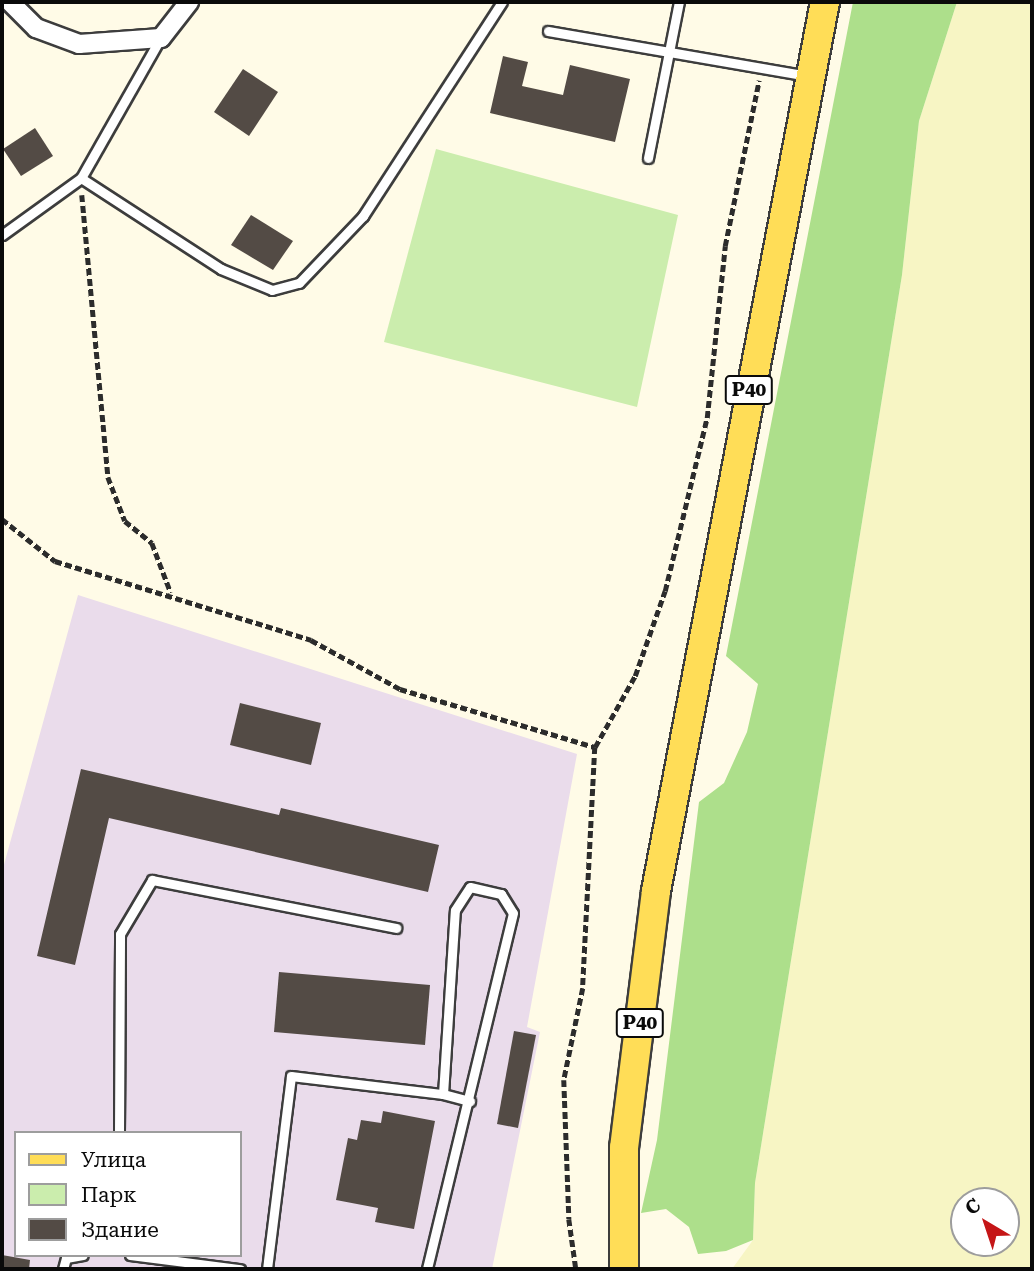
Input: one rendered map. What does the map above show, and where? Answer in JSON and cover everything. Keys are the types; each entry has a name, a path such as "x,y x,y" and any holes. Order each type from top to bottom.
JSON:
{"main road":[{"name":"Р40","path":"624,1269 624,1148 656,891 825,2"}],"street":[{"path":"10,2 36,28 79,44 161,38 189,2"}],"lane":[{"path":"81,178 221,269 271,290 299,284 363,216 502,2"},
{"path":"648,158 679,2"},
{"path":"548,31 810,76"},
{"path":"2,235 81,178 161,38"},
{"path":"119,1131 120,934 152,880 396,928"},
{"path":"427,1269 470,1101 513,914 501,894 470,887 455,910 443,1094"},
{"path":"267,1269 291,1076 443,1094 470,1101"},
{"path":"146,1257 240,1269"}],"path":[{"path":"576,1269 569,1219 564,1080 583,988 595,747 635,676 665,591 707,418 725,246 762,68"},
{"path":"81,178 108,477 125,521 152,543 172,594"},
{"path":"2,519 55,561 172,594 311,640 400,690 595,747"}],"shaded area":[{"path":"957,2 1032,2 1032,1269 732,1269 753,1240 755,1183 902,275 919,121"},
{"path":"78,595 577,754 527,1027 540,1032 492,1269 2,1269 2,872"}],"green space":[{"path":"853,2 957,2 919,121 902,275 755,1183 753,1240 726,1251 698,1254 689,1227 666,1209 641,1213 657,1140 699,802 724,783 747,732 758,684 726,656"},
{"path":"436,149 678,215 637,407 384,342"}],"building":[{"path":"503,56 528,62 522,86 563,95 570,65 630,79 615,142 490,113"},
{"path":"243,69 278,92 249,136 214,112"},
{"path":"35,128 53,156 21,176 3,149"},
{"path":"251,215 293,241 273,270 231,245"},
{"path":"240,703 321,723 311,765 230,745"},
{"path":"81,769 279,815 281,808 439,845 428,892 109,818 75,965 37,956"},
{"path":"279,972 430,985 425,1045 274,1032"},
{"path":"514,1031 536,1035 518,1128 497,1124"},
{"path":"383,1111 435,1121 414,1229 375,1222 378,1208 336,1200 348,1138 357,1140 361,1120 381,1123"},
{"path":"2,1255 30,1260 29,1269 2,1269"}]}
